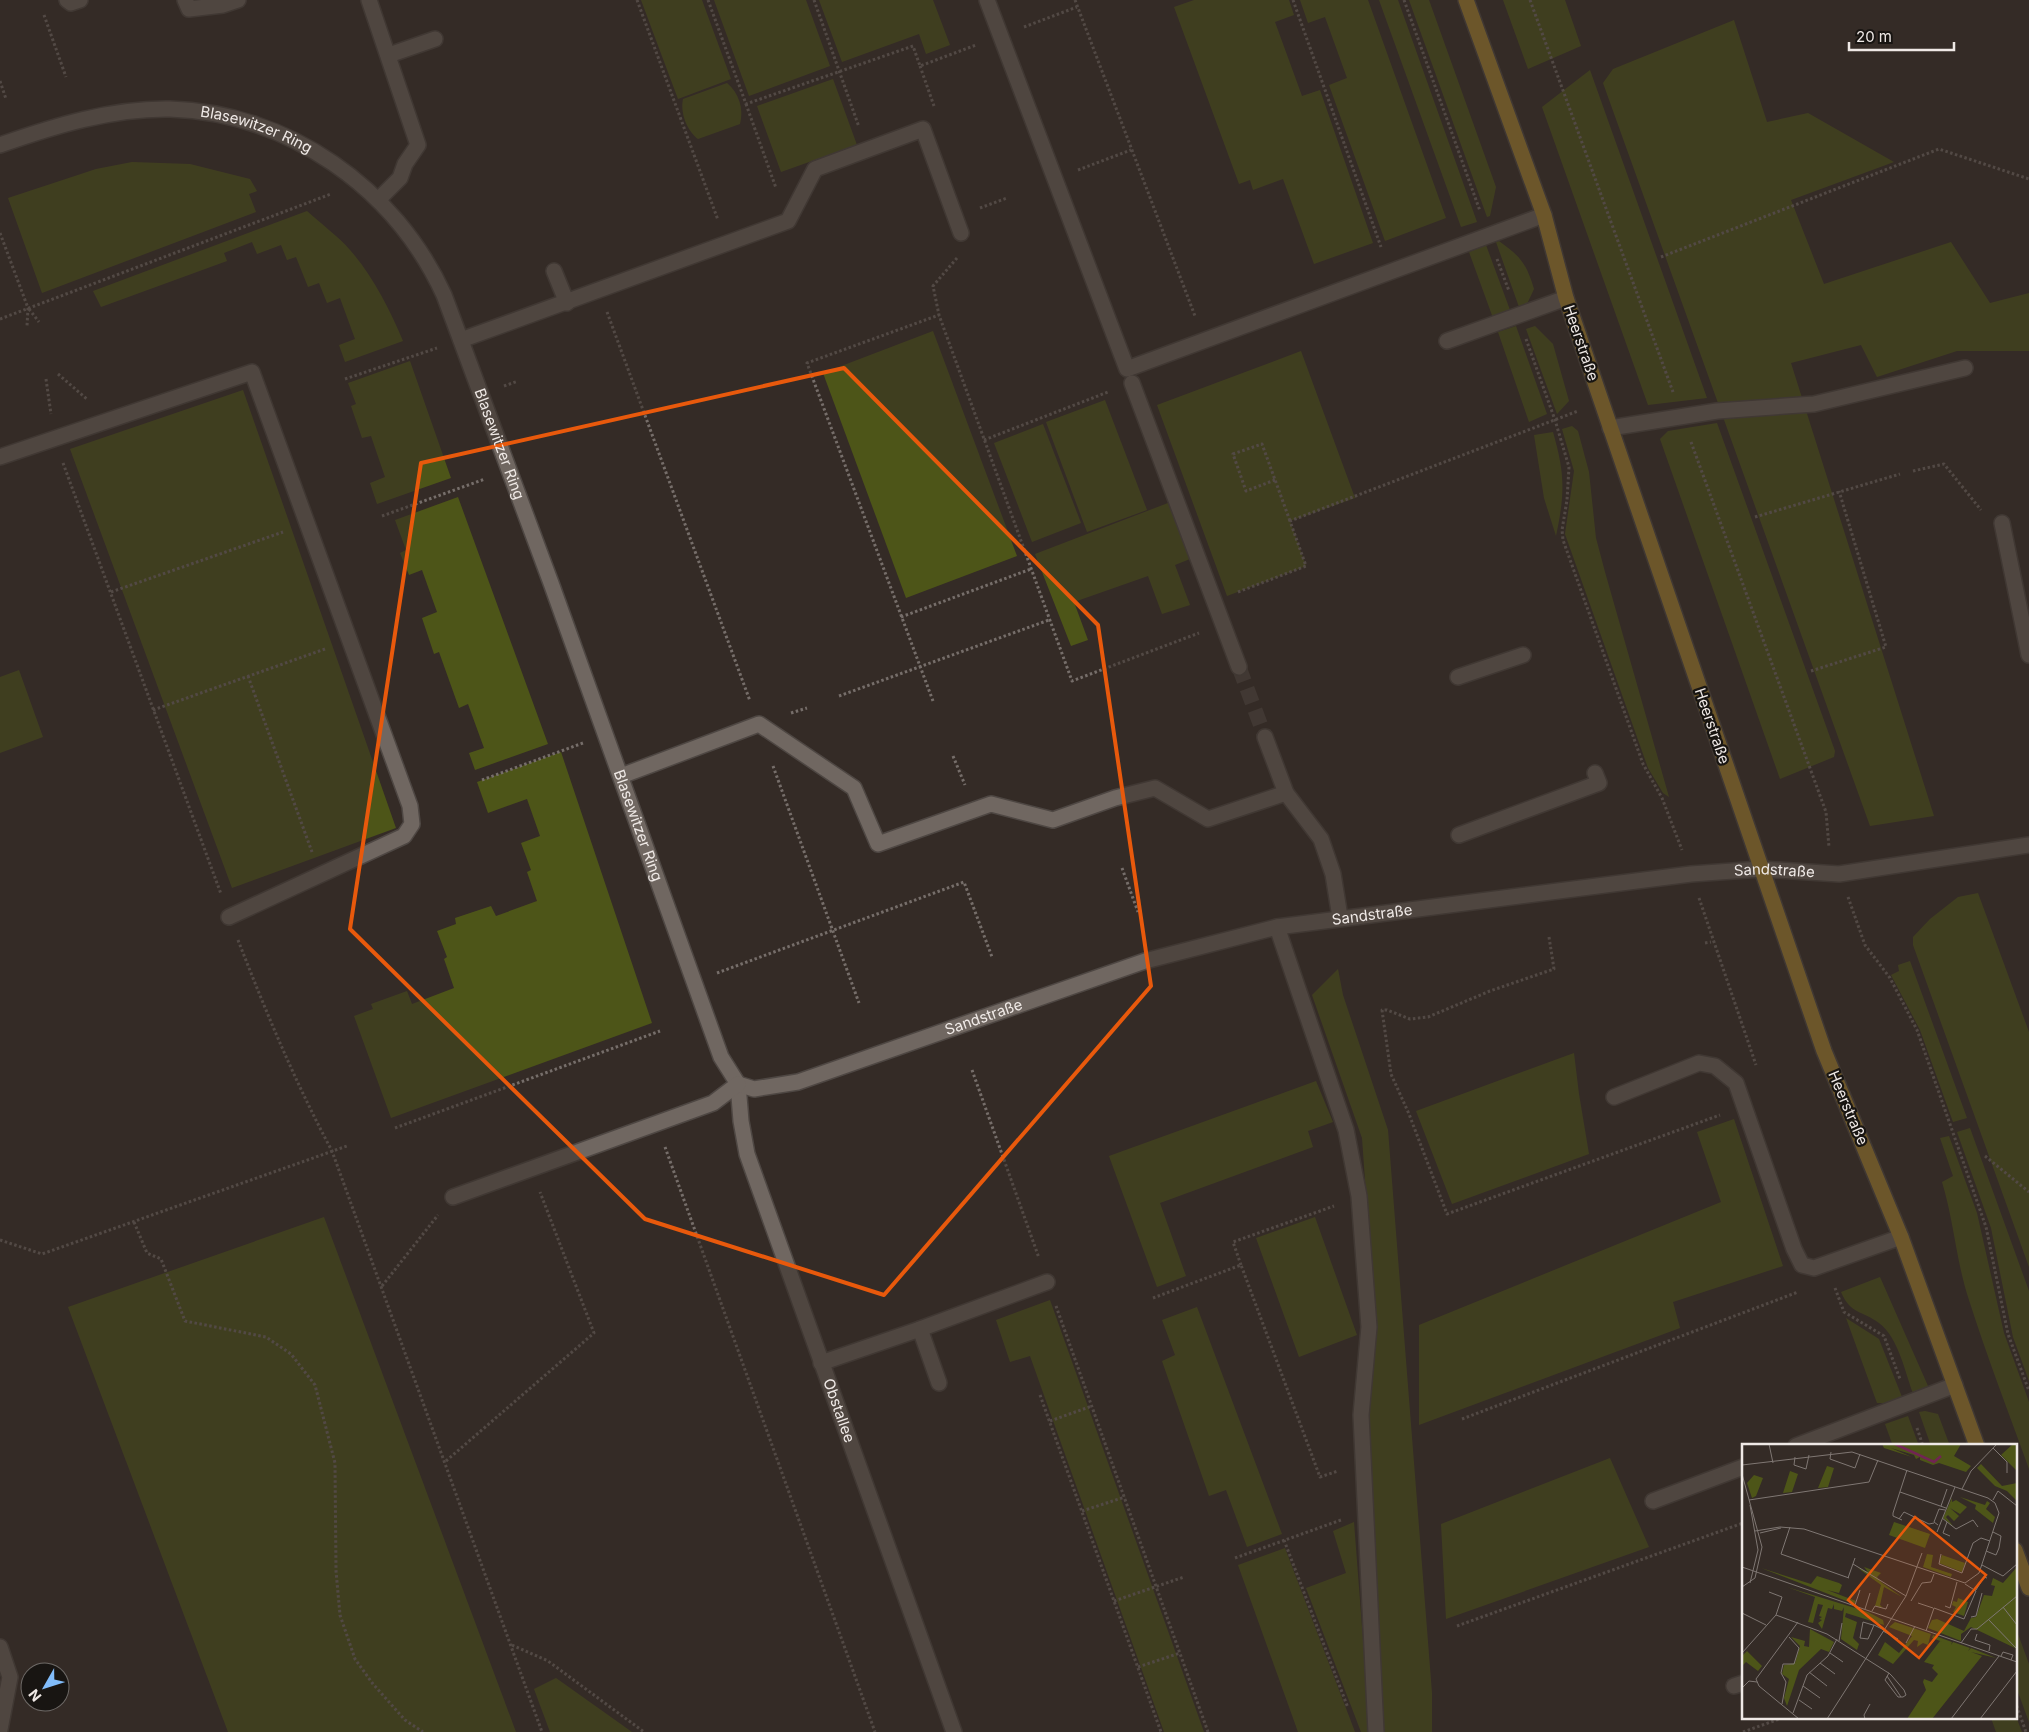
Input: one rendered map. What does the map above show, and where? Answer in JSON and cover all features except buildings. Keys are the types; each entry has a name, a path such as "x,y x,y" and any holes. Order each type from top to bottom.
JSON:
{"main road":[{"name":"Heerstraße","path":"1466,0 1544,215 1566,298 1824,1051 1901,1237 1976,1444"},
{"path":"2016,1554 2023,1580"}],"street":[{"path":"67,0 71,3 80,0"},
{"path":"185,0 189,9 223,5 238,0"},
{"path":"369,0 418,145 405,164 400,178 378,200"},
{"path":"987,0 1127,369 1488,234 1544,215"},
{"path":"389,55 435,39"},
{"name":"Blasewitzer Ring","path":"0,146 68,123 117,113 168,109 206,112 244,121 277,133 312,150 360,182 408,235 432,271 444,295 621,776 721,1057 738,1084"},
{"path":"461,340 788,221 815,169 866,148 923,129 961,233"},
{"path":"554,271 567,303"},
{"path":"1446,340 1566,298"},
{"path":"1610,428 1717,411 1814,404 1965,368"},
{"path":"0,457 252,372 410,806 412,824 404,836 229,917"},
{"path":"1132,383 1239,667"},
{"path":"2002,523 2029,655"},
{"path":"1458,676 1523,655"},
{"path":"621,776 759,724 854,788 878,844 974,808 991,804 1053,820 1115,798 1155,788 1208,819 1286,793"},
{"path":"1265,737 1286,793 1321,839 1333,874 1340,917"},
{"path":"1459,835 1600,782 1596,773"},
{"name":"Sandstraße","path":"738,1084 754,1088 798,1082 1145,961 1277,927 1340,917 1691,874 1761,869 1839,874 2029,844"},
{"path":"1277,927 1346,1130 1359,1196 1368,1327 1361,1415 1376,1732"},
{"path":"1614,1097 1699,1063 1715,1066 1736,1083 1794,1249 1802,1265 1814,1268 1901,1237"},
{"path":"452,1197 713,1103 738,1084"},
{"name":"Obstallee","path":"738,1084 741,1121 747,1154 954,1732"},
{"path":"821,1363 1047,1282"},
{"path":"920,1329 939,1383"},
{"path":"1801,1444 1955,1385"},
{"path":"1653,1501 1742,1467"},
{"path":"0,1647 10,1677 0,1729"}],"path":[{"path":"637,0 726,244"},
{"path":"708,0 788,221"},
{"path":"814,0 866,148"},
{"path":"1075,0 1204,340"},
{"path":"1293,0 1390,272"},
{"path":"1404,0 1555,420 1569,467 1567,500 1562,530 1563,540 1642,764 1662,798"},
{"path":"1530,0 1826,812 1828,843"},
{"path":"920,66 1077,7"},
{"path":"43,13 66,77"},
{"path":"746,104 913,46 940,123 923,129"},
{"path":"0,81 6,99"},
{"path":"1055,179 1131,150"},
{"path":"1661,257 1939,150 2029,178"},
{"path":"0,320 360,182"},
{"path":"0,233 28,308 39,322"},
{"path":"961,233 958,256 933,286 939,315 1072,681 1222,625"},
{"path":"599,291 860,1003"},
{"path":"27,326 28,308"},
{"path":"933,701 807,362 939,315"},
{"path":"345,380 461,340"},
{"path":"58,374 72,388 112,419"},
{"path":"46,379 54,438 153,710 274,1035 308,1108 332,1150 542,1732"},
{"path":"502,387 518,381"},
{"path":"984,440 1132,383"},
{"path":"1290,521 1602,402"},
{"path":"1214,601 1306,566 1290,521 1262,444 1233,454 1246,491 1275,480"},
{"path":"1913,471 1944,464 1985,515 2002,523"},
{"path":"382,516 509,470"},
{"path":"1755,517 1900,474"},
{"path":"1811,671 1886,647 1839,491"},
{"path":"111,592 306,524"},
{"path":"901,617 1031,569"},
{"path":"839,696 1049,620"},
{"path":"153,710 349,640"},
{"path":"248,676 320,874"},
{"path":"482,780 606,735"},
{"path":"953,756 974,808"},
{"path":"1122,868 1138,912"},
{"path":"693,981 964,882 992,957"},
{"path":"1549,937 1554,969 1490,991 1428,1017 1410,1019 1387,1010 1382,1010 1391,1074 1447,1214 1744,1106"},
{"path":"1705,943 1711,942"},
{"path":"1865,945 1890,978 1917,1030 1986,1227 2008,1334 2029,1391"},
{"path":"394,1128 660,1030"},
{"path":"972,1070 1208,1732"},
{"path":"657,1123 875,1732"},
{"path":"0,1240 42,1254 346,1146"},
{"path":"1985,1156 2029,1192"},
{"path":"446,1462 594,1333 531,1169"},
{"path":"1359,1196 1233,1242 1320,1477 1363,1462"},
{"path":"382,1286 452,1197"},
{"path":"134,1222 147,1253 161,1258 186,1321 266,1337 291,1354 316,1385 335,1463 336,1571 340,1615 355,1659 373,1684 405,1720 423,1732"},
{"path":"1153,1298 1241,1265"},
{"path":"1833,1281 1844,1312 1884,1336 1923,1444"},
{"path":"1462,1419 1799,1292"},
{"path":"1040,1395 1160,1732"},
{"path":"1050,1421 1092,1406"},
{"path":"1082,1511 1125,1497"},
{"path":"1235,1558 1365,1511"},
{"path":"1457,1626 1742,1523"},
{"path":"1284,1540 1350,1714"},
{"path":"1114,1601 1184,1577"},
{"path":"511,1645 548,1661 644,1732"},
{"path":"1138,1667 1180,1653"},
{"path":"2016,1704 2026,1732"},
{"path":"1743,1732 1776,1720"}],"highlighted area":[{"path":"844,368 1098,625 1151,986 884,1295 645,1219 350,929 421,463"}],"green space":[{"path":"641,0 702,0 731,79 678,99"},
{"path":"714,0 806,0 830,66 749,96"},
{"path":"819,0 933,0 950,45 926,54 919,34 842,62"},
{"path":"1194,0 1289,0 1294,15 1275,22 1302,96 1320,90 1373,243 1314,264 1283,179 1253,190 1250,180 1239,184 1174,7"},
{"path":"1300,0 1368,0 1446,218 1385,241 1329,85 1347,78 1325,17 1308,23"},
{"path":"1379,0 1398,0 1477,222 1461,227"},
{"path":"1409,0 1429,0 1496,187 1490,216 1487,217"},
{"path":"1503,0 1565,0 1581,46 1528,69"},
{"path":"1734,20 1767,122 1808,113 1894,162 1791,200 1824,284 1951,242 1990,303 2029,293 2029,351 1957,351 1877,377 1861,345 1791,363 1934,816 1870,826 1603,83 1613,69"},
{"path":"1590,70 1707,398 1648,405 1542,107"},
{"path":"833,79 857,145 781,172 757,106"},
{"path":"727,83 735,92 740,102 740,124 698,139 685,121 683,99"},
{"path":"132,162 190,164 250,179 257,191 249,194 256,212 42,293 8,198 96,169"},
{"path":"307,211 340,240 358,260 380,294 403,341 345,362 339,345 355,339 340,298 327,303 319,283 308,287 296,257 287,260 281,245 257,254 252,242 224,253 227,261 101,307 93,291"},
{"path":"1499,241 1522,261 1534,289 1527,304 1519,307 1496,242"},
{"path":"1486,245 1510,310 1493,318 1469,252"},
{"path":"1516,326 1547,414 1529,422 1498,332"},
{"path":"1535,326 1553,344 1569,401 1557,414 1526,329"},
{"path":"933,331 1017,556 906,598 823,373"},
{"path":"1301,351 1355,498 1290,521 1306,566 1227,596 1157,405"},
{"path":"410,361 451,478 377,504 370,483 385,477 371,436 362,438 351,406 356,404 348,383"},
{"path":"243,390 396,828 232,888 70,449"},
{"path":"1105,400 1147,510 1087,532 1046,422"},
{"path":"1717,423 1835,751 1834,757 1780,779 1660,439 1668,431"},
{"path":"1043,424 1081,523 1032,542 994,443"},
{"path":"1572,426 1578,431 1589,472 1596,538 1669,797 1663,793 1648,768 1565,534 1574,471 1562,429"},
{"path":"1553,432 1562,472 1561,508 1556,536 1544,498 1534,435"},
{"path":"458,497 548,744 475,770 469,753 484,748 468,704 459,708 439,652 434,654 422,618 437,612 422,570 409,575 400,553 406,550 395,520"},
{"path":"1168,503 1190,559 1175,565 1190,605 1162,614 1148,576 1074,602 1088,640 1071,646 1035,554"},
{"path":"19,670 43,737 0,753 0,677"},
{"path":"561,752 652,1023 391,1118 354,1016 373,1009 371,1004 407,991 412,1004 454,988 444,959 447,957 437,931 456,924 455,918 491,906 496,916 537,901 527,872 531,870 521,843 540,836 527,799 488,813 477,782"},
{"path":"1978,893 2029,1032 2029,1267 1913,945 1913,937 1930,919 1958,897"},
{"path":"1910,961 1967,1118 1953,1122 1920,1030 1891,975 1899,971 1898,965"},
{"path":"1338,969 1343,995 1388,1130 1432,1693 1432,1732 1384,1732 1369,1459 1368,1407 1373,1291 1362,1138 1312,995"},
{"path":"1574,1053 1589,1154 1452,1204 1416,1111"},
{"path":"1316,1081 1333,1122 1308,1131 1313,1147 1160,1203 1186,1276 1157,1287 1109,1156"},
{"path":"1734,1119 1783,1266 1673,1302 1680,1328 1419,1425 1419,1325 1721,1202 1697,1132"},
{"path":"1970,1128 2029,1291 2029,1381 2013,1337 1991,1228 1957,1132"},
{"path":"1949,1136 1977,1213 2004,1333 2029,1402 2029,1469 1983,1343 1961,1271 1942,1182 1953,1176 1940,1138"},
{"path":"324,1217 516,1732 228,1732 68,1307"},
{"path":"1315,1217 1357,1335 1299,1357 1256,1238"},
{"path":"1880,1277 1928,1386 1922,1394 1914,1396 1901,1356 1886,1330 1879,1323 1849,1305 1841,1292"},
{"path":"1050,1300 1204,1732 1164,1732 1030,1356 1010,1362 996,1320"},
{"path":"1197,1307 1282,1534 1247,1547 1226,1490 1209,1496 1162,1361 1175,1355 1162,1320"},
{"path":"1846,1318 1879,1339 1902,1397 1884,1403 1877,1403"},
{"path":"1925,1411 1938,1414 1949,1444 1930,1444 1919,1412"},
{"path":"1908,1416 1918,1444 1892,1444 1885,1424"},
{"path":"1610,1458 1649,1547 1446,1619 1441,1524"},
{"path":"1354,1522 1370,1732 1361,1732 1306,1588 1346,1573 1333,1531"},
{"path":"1285,1548 1355,1732 1298,1732 1238,1565"},
{"path":"2016,1629 2029,1664 2029,1722 2016,1687"},
{"path":"556,1678 632,1732 550,1732 534,1689"},
{"path":"2016,1717 2022,1732 1996,1732 1992,1720 2016,1720"}],"tunnel":[{"path":"1239,667 1265,737"}]}
